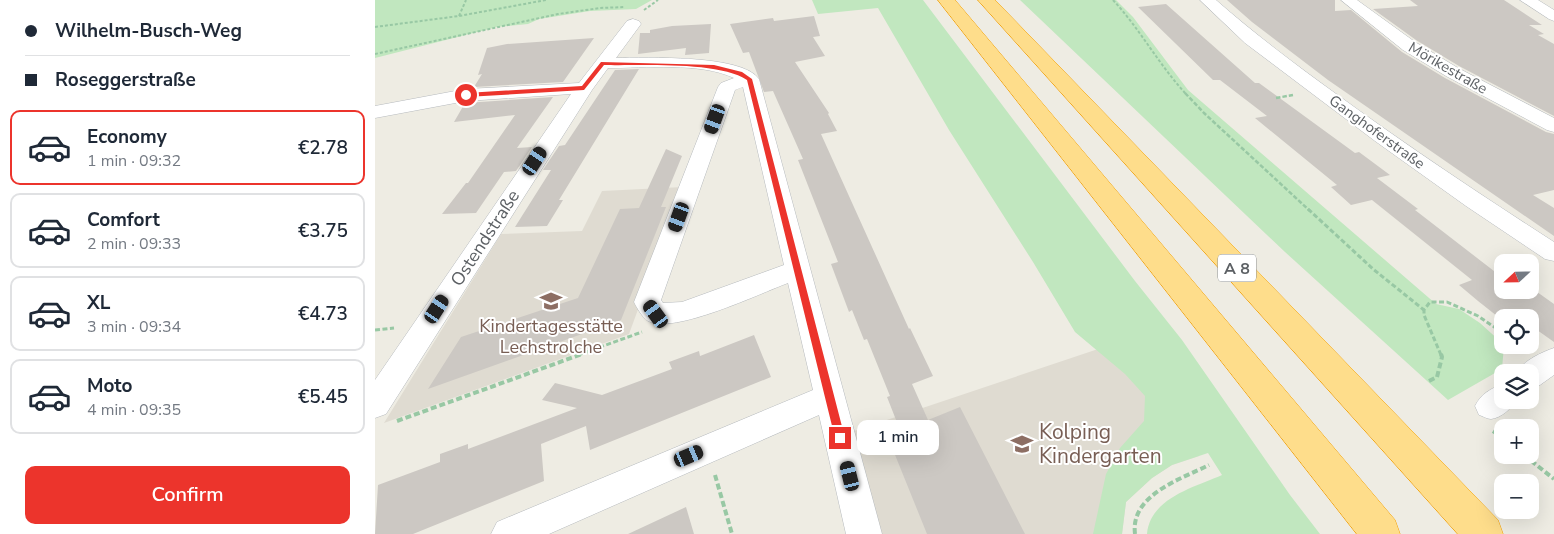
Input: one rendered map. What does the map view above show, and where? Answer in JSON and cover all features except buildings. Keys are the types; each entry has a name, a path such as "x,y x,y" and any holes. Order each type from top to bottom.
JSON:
{"highway":[{"path":"945,0 1381,534"},
{"name":"A 8","path":"986,0 1484,534"}],"street":[{"name":"Ganghoferstraße","path":"1207,0 1251,40 1383,138 1554,253"},
{"name":"Mörikestraße","path":"1348,0 1409,46 1452,72 1554,126"},
{"path":"1527,0 1554,16"},
{"name":"Ostendstraße","path":"375,405 584,88 603,63 634,13"},
{"path":"603,63 714,66 740,73 749,79 864,534"},
{"path":"749,79 727,87 647,302 656,314 683,312 797,270"},
{"path":"375,112 466,95 584,88"},
{"path":"1539,370 1554,359"},
{"path":"509,534 830,396"}],"path":[{"path":"459,16 466,0"},
{"path":"375,27 459,16 546,0"},
{"path":"1113,0 1129,17 1173,80 1203,113 1373,269 1423,310 1429,331 1442,357 1437,377 1429,381"},
{"path":"375,54 558,14 600,8 634,13 648,7"},
{"path":"1276,98 1298,94"},
{"path":"1423,310 1430,302 1447,302 1478,316 1494,328"},
{"path":"394,422 675,320 683,312"},
{"path":"706,448 733,534"},
{"path":"1535,464 1554,479"},
{"path":"1135,534 1134,528 1140,506 1167,487 1209,465"}],"shaded area":[{"name":"Kindertagesstätte Lechstrolche","path":"683,187 629,334 384,423 501,234 582,231 602,191"},
{"name":"Kolping Kindergarten","path":"1122,341 1199,456 1172,465 1152,478 1126,502 1122,534 877,534 851,432"}],"green space":[{"path":"375,0 652,0 636,9 590,11 539,19 528,24 497,27 375,58"},
{"path":"812,0 923,0 1135,281 1182,340 1290,495 1320,534 1147,534 1150,522 1156,511 1165,503 1187,489 1222,475 1208,453 1172,465 1152,478 1126,502 1122,534 1093,534 1106,474 1120,448 1144,421 1145,396 1125,374 1075,332 949,130 878,8 818,14"},
{"path":"1020,0 1116,0 1133,17 1188,90 1436,304 1459,309 1480,323 1494,336 1494,354 1503,354 1502,364 1494,364 1494,374 1448,400 1285,252"}],"place":[{"name":"Kindertagesstätte Lechstrolche","path":"551,301"},
{"name":"Kolping Kindergarten","path":"1022,444"}],"route":[{"path":"466,95 584,88 603,63 714,66 740,73 749,79 840,438"}]}
